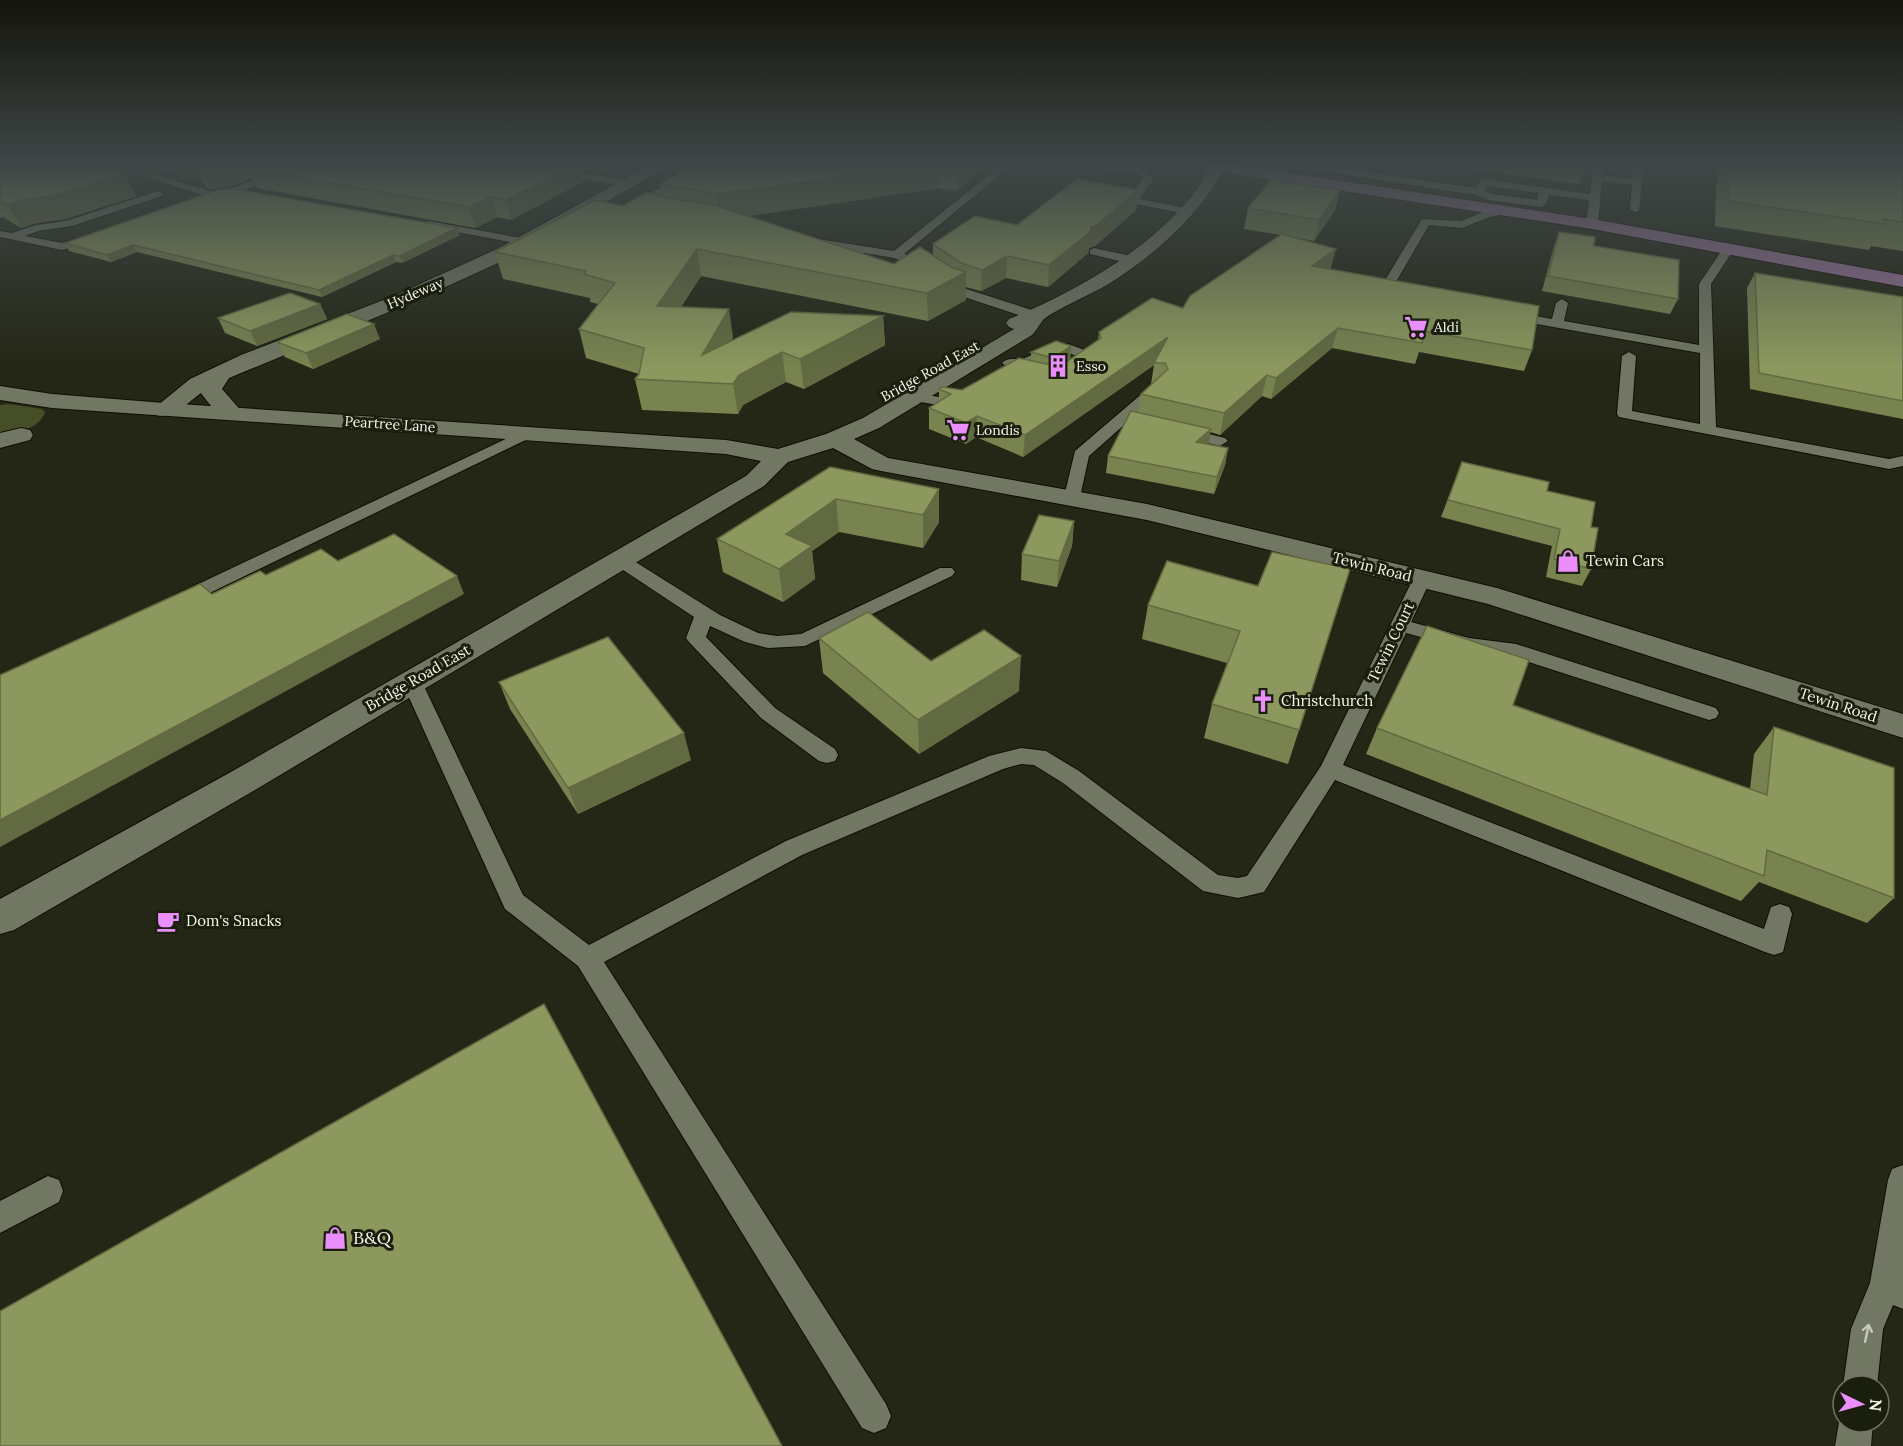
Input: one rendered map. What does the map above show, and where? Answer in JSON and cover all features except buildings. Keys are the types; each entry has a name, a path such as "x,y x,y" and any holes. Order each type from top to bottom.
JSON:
{"main road":[{"path":"1638,232 1903,281"}],"street":[{"name":"Hydeway","path":"164,410 198,384 249,360 400,300 543,232"},
{"name":"Bridge Road East","path":"835,439 848,417 934,371 1012,325 1036,316 1132,260 1166,232"},
{"name":"Bridge Road East","path":"0,918 243,781 755,481 779,457 835,439 871,423 914,398 1008,364 1025,331 1036,316"},
{"path":"220,374 210,390 232,414"},
{"name":"Peartree Lane","path":"0,393 52,401 164,410 726,447 779,457"},
{"name":"Tewin Road","path":"835,439 881,464 1147,512 1497,597 1903,726"}],"lane":[{"path":"14,236 24,232"},
{"path":"491,232 533,238"},
{"path":"512,232 533,238"},
{"path":"896,255 924,232"},
{"path":"1416,298 1394,295 1387,287 1419,232"},
{"path":"0,234 62,247 103,234"},
{"path":"796,238 896,255 918,263 956,290 1036,316"},
{"path":"1708,430 1705,284 1728,249"},
{"path":"1094,252 1132,260"},
{"path":"1557,324 1562,303"},
{"path":"1493,313 1706,350"},
{"path":"1008,364 1026,363 1051,349 1068,348 1091,357 1063,375"},
{"path":"1629,356 1624,414 1889,464 1903,462"},
{"path":"1008,364 1035,376"},
{"path":"1072,497 1081,454 1156,389"},
{"path":"914,398 961,405 979,394"},
{"path":"1122,419 1143,424"},
{"path":"1165,429 1220,441"},
{"path":"162,609 529,433"},
{"path":"620,560 705,613 747,636 766,642 786,643 804,640 946,572"},
{"name":"Tewin Court","path":"587,958 794,848 997,762 1021,756 1038,757 1071,777 1212,884 1238,888 1255,885 1330,769 1422,579"},
{"path":"705,613 696,638 768,713 826,755"},
{"path":"1400,625 1469,644 1509,649 1709,713"},
{"path":"412,682 514,902 587,958 874,1416"},
{"path":"1330,769 1774,944 1780,914"},
{"path":"1861,1374 1867,1329 1895,1288 1903,1180"},
{"path":"0,1218 48,1191"}],"green space":[{"path":"9,404 42,409 45,412 38,423 33,426 0,438 0,405"}],"place":[{"name":"Aldi","path":"1416,327"},
{"name":"Esso","path":"1058,366"},
{"name":"Londis","path":"958,430"},
{"name":"Tewin Cars","path":"1568,561"},
{"name":"Christchurch","path":"1263,701"},
{"name":"Dom's Snacks","path":"168,921"},
{"name":"B&Q","path":"335,1238"}]}
